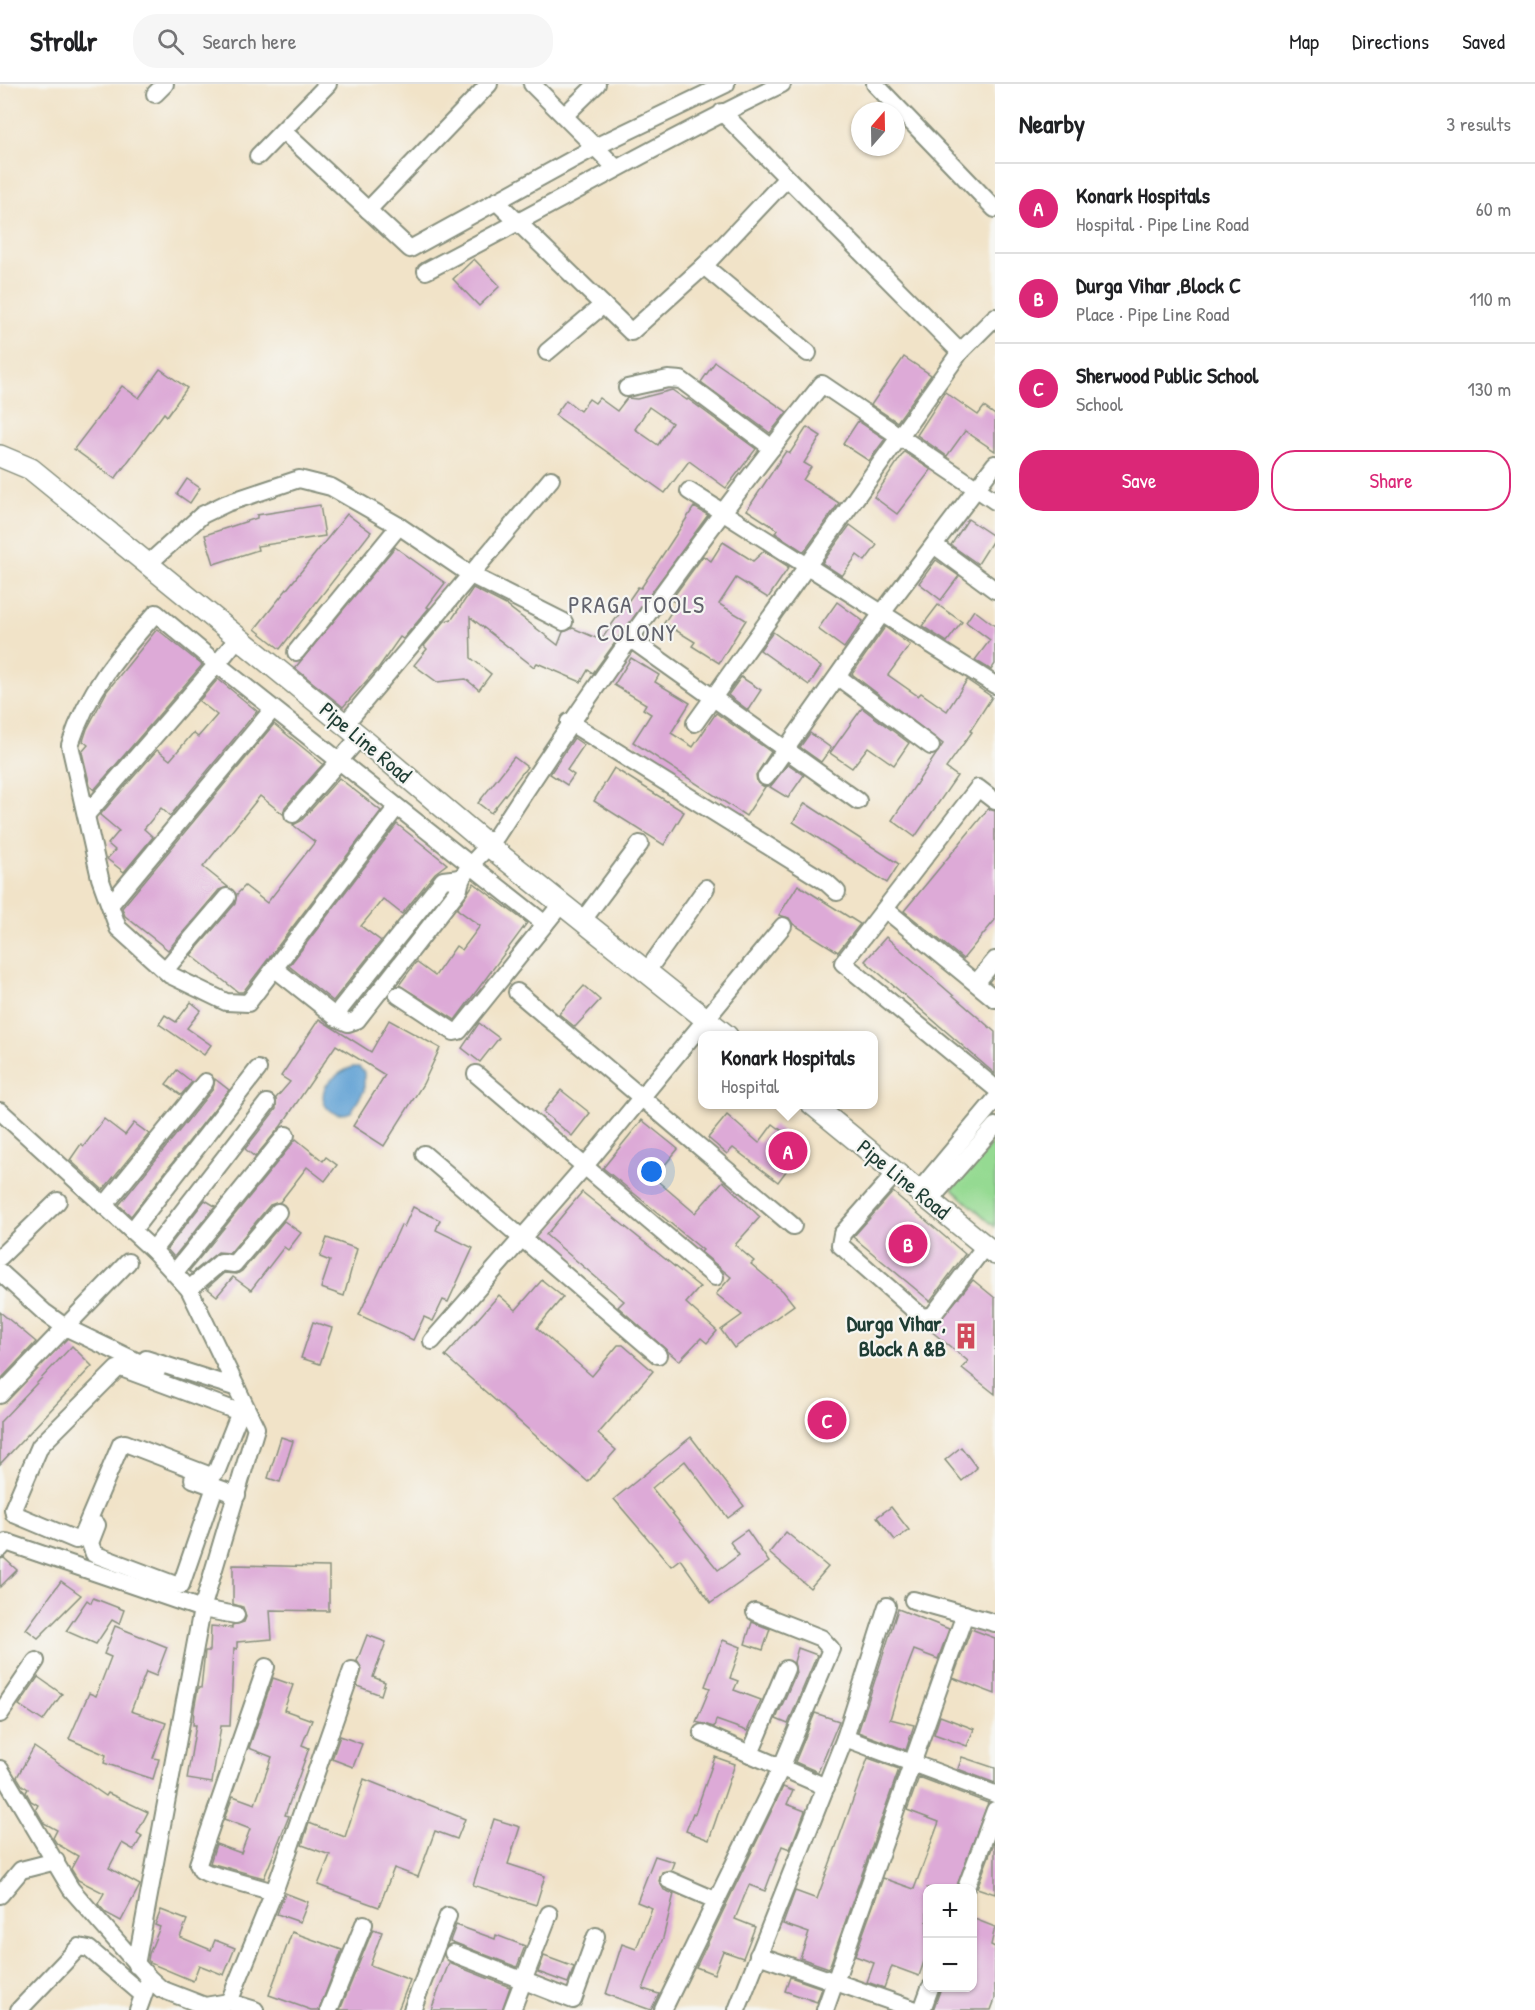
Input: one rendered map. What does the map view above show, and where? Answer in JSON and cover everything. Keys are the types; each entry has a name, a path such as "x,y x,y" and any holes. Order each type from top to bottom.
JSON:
{"street":[{"path":"258,156 328,84"},
{"path":"368,210 489,84"},
{"path":"532,84 597,146 616,168"},
{"path":"565,116 597,84"},
{"path":"283,131 410,249 597,146 726,84"},
{"path":"426,271 518,224 616,168 782,84"},
{"path":"875,84 995,210"},
{"path":"723,112 960,352"},
{"path":"496,201 631,332 704,266 787,178"},
{"path":"704,266 808,353"},
{"path":"547,352 603,305"},
{"path":"695,723 960,352 995,317"},
{"path":"627,388 669,379 681,380 772,448"},
{"path":"274,968 337,1018 348,1023 357,1020 459,889 460,878 489,846 570,722 632,640 721,513 822,384 995,501"},
{"name":"Pipe Line Road","path":"0,456 31,468 489,846 722,1031"},
{"path":"766,777 882,613 995,464"},
{"path":"147,564 202,515 299,479 331,487 399,526 471,575 564,622"},
{"path":"293,814 339,762 352,731 471,575 551,479"},
{"path":"689,491 805,567 995,685"},
{"path":"296,652 399,526"},
{"path":"934,545 995,590"},
{"path":"396,808 248,1003 226,1002 165,970 118,928 100,878 70,745 79,720 109,666 156,613 396,808 546,924"},
{"path":"87,814 238,638"},
{"path":"632,640 711,699 787,749 858,801"},
{"path":"838,677 931,746"},
{"path":"110,905 273,709"},
{"path":"570,722 826,882 837,892"},
{"path":"995,801 978,788 843,963 995,1088"},
{"path":"584,920 640,844"},
{"path":"647,971 706,888"},
{"path":"165,970 227,897"},
{"path":"398,995 454,1032 459,1031 562,903"},
{"path":"885,909 995,999"},
{"path":"699,1031 783,926"},
{"path":"976,983 995,960"},
{"path":"517,992 793,1226"},
{"path":"432,1341 698,1032"},
{"path":"132,1232 258,1069"},
{"path":"476,1074 715,1277"},
{"path":"104,1206 205,1082"},
{"path":"925,1196 995,1100"},
{"path":"153,1250 267,1103"},
{"name":"Pipe Line Road","path":"818,1109 990,1250"},
{"path":"0,1111 153,1250 189,1289 244,1411 237,1495 202,1609 135,1965"},
{"path":"925,1196 954,1172 995,1126"},
{"path":"175,1272 286,1136"},
{"path":"424,1154 523,1237 657,1355"},
{"path":"896,1173 842,1234 840,1245 922,1317 933,1315 990,1250"},
{"path":"0,1257 58,1201"},
{"path":"189,1289 221,1263 234,1264 278,1212"},
{"path":"0,1395 128,1263"},
{"path":"0,1272 44,1312 65,1327 128,1356 148,1368 244,1411"},
{"path":"121,1368 244,1411 217,1470 211,1476 125,1443 121,1444 81,1538 76,1540 14,1514 13,1509 40,1446 117,1369 121,1368"},
{"path":"236,1615 202,1609 175,1592 94,1554 90,1543 123,1461 128,1457 237,1495"},
{"path":"175,1592 184,1582 214,1487"},
{"path":"2,1542 175,1592"},
{"path":"913,1600 995,1623"},
{"path":"737,2010 845,1738 887,1606"},
{"path":"663,2010 781,1768 831,1649 821,1638 755,1612"},
{"path":"825,2010 965,1614"},
{"path":"0,1714 36,1661"},
{"path":"266,1667 198,1864 201,1870 207,1873 274,1892"},
{"path":"750,1754 786,1669"},
{"path":"229,2002 274,1892 352,1670"},
{"path":"702,1733 826,1787"},
{"path":"845,1738 995,1794"},
{"path":"0,1769 71,1888 135,1965 161,1989 204,2008 229,2002 255,2010"},
{"path":"967,1884 995,1810"},
{"path":"2,1890 21,1870 56,1862"},
{"path":"669,1880 715,1900"},
{"path":"512,2010 549,1914"},
{"path":"412,2010 448,1916"},
{"path":"329,2010 364,1924"},
{"path":"453,1953 573,2000 596,1936"},
{"path":"19,2010 80,1947 88,1949 141,2002 149,1978"},
{"path":"758,1955 916,2010"},
{"path":"922,2010 929,1992"}],"green space":[{"path":"995,1140 995,1227 952,1189"}],"water":[{"path":"353,1067 359,1067 364,1072 364,1091 351,1112 335,1113 325,1104 324,1091 332,1079"}],"building":[{"path":"474,259 500,286 479,306 453,279"},
{"path":"904,357 931,375 897,422 871,405"},
{"path":"715,362 787,412 770,433 701,382"},
{"path":"160,369 187,388 167,416 164,413 115,479 74,449 122,386 139,398"},
{"path":"672,390 688,399 756,449 726,488 689,461 665,493 555,415 566,400 580,411 589,399 595,403 599,398 617,411 627,398 637,399","holes":["649,407 672,423 658,445 635,429"]},
{"path":"945,392 978,415 984,407 995,415 995,451 965,431 947,456 917,435"},
{"path":"858,421 885,439 869,461 843,444"},
{"path":"807,427 821,436 804,463 811,467 803,480 839,503 804,552 775,533 778,530 747,510 786,451 790,453"},
{"path":"904,452 931,470 897,514 874,497"},
{"path":"187,479 200,488 190,503 177,494"},
{"path":"320,505 325,536 257,546 258,550 214,564 205,535 257,518 257,515"},
{"path":"694,507 708,515 593,673 588,670 581,682 537,663 534,667 470,617 471,658 491,674 479,690 466,679 437,682 414,665 427,649 424,646 445,621 452,619 473,588 506,605 558,645 563,632 573,628 601,640 638,587 641,588"},
{"path":"347,514 371,532 280,649 255,629"},
{"path":"968,519 995,537 978,564 951,545"},
{"path":"850,525 877,545 865,561 857,555 842,576 822,563"},
{"path":"723,542 753,561 764,551 789,567 768,598 736,578 719,604 746,620 719,663 692,646 695,642 664,623 677,603 671,600 703,556 711,561"},
{"path":"395,547 445,583 427,607 429,608 403,639 400,637 379,667 343,707 295,668"},
{"path":"936,560 959,576 941,600 919,583"},
{"path":"837,602 863,621 844,648 818,629"},
{"path":"938,605 962,622 947,642 922,626"},
{"path":"974,610 995,626 995,664 991,670 975,660 990,640 966,622"},
{"path":"885,627 910,645 888,675 918,696 921,693 947,711 967,680 992,697 970,731 972,732 946,768 957,776 915,837 892,820 943,744 852,674"},
{"path":"157,629 202,665 94,790 90,786 82,752 88,745 83,741 87,729 107,691"},
{"path":"773,632 821,667 809,685 760,650"},
{"path":"631,658 659,675 655,682 690,703 671,733 693,747 716,713 771,752 756,775 757,782 765,787 746,816 633,742 651,714 643,709 646,704 614,685"},
{"path":"741,677 761,690 748,710 728,695"},
{"path":"218,679 257,711 170,816 161,808 144,829 153,837 124,872 107,859 115,850 108,844 119,831 100,815 157,750 170,760 193,733 198,737 217,715 199,701"},
{"path":"862,708 909,743 894,765 868,747 852,768 830,753"},
{"path":"274,724 323,764 285,807 283,814 260,796 203,867 228,887 219,890 168,950 125,916 122,908"},
{"path":"810,733 831,748 821,762 800,747"},
{"path":"574,738 584,745 567,770 574,775 567,785 550,774"},
{"path":"514,757 527,767 491,813 478,803"},
{"path":"788,764 804,775 788,798 770,787"},
{"path":"614,768 684,812 664,845 594,801"},
{"path":"339,778 381,811 243,992 238,992 191,955 235,904 237,894 245,886 267,903 315,842 293,825 301,821"},
{"path":"805,803 899,864 887,883 793,822"},
{"path":"988,809 995,811 995,920 963,959 904,911"},
{"path":"397,824 447,864 435,873 402,914 383,899 361,926 381,941 333,1001 289,966"},
{"path":"474,883 527,923 455,1020 399,985 416,962 435,976 456,946 462,950 480,926 457,909"},
{"path":"798,885 860,924 838,952 793,924 789,918 779,915"},
{"path":"886,937 995,1032 995,1074 865,961"},
{"path":"584,986 600,1000 575,1027 559,1014"},
{"path":"191,1002 201,1010 187,1028 211,1045 204,1055 159,1024 165,1015 176,1022"},
{"path":"319,1019 371,1052 389,1020 440,1048 423,1084 384,1146 353,1126 385,1075 336,1045 281,1126 255,1157 245,1149 276,1109 276,1098 290,1082 281,1076"},
{"path":"479,1023 499,1038 480,1062 462,1048"},
{"path":"177,1070 192,1082 181,1095 166,1084"},
{"path":"215,1079 229,1090 131,1216 119,1205 213,1089"},
{"path":"561,1090 590,1113 572,1136 543,1112"},
{"path":"727,1115 759,1143 773,1124 804,1147 778,1182 733,1148 727,1154 708,1138"},
{"path":"104,1119 125,1135 134,1123 149,1134 103,1190 70,1160 81,1144 84,1146"},
{"path":"642,1120 678,1149 654,1178 695,1213 723,1181 760,1217 735,1245 754,1261 751,1264 783,1291 794,1305 734,1348 721,1330 742,1315 716,1294 731,1277 701,1252 703,1250 603,1168"},
{"path":"296,1139 323,1161 326,1157 337,1165 325,1181 307,1167 280,1202 270,1205 230,1253 218,1252 192,1273 189,1271"},
{"path":"582,1192 700,1287 686,1303 717,1331 707,1343 701,1338 679,1361 618,1307 624,1301 546,1235"},
{"path":"893,1192 965,1254 930,1301 853,1237"},
{"path":"205,1200 215,1206 174,1257 167,1249"},
{"path":"413,1207 440,1220 436,1230 473,1248 448,1302 443,1300 433,1321 424,1317 413,1340 359,1315 401,1225 404,1227"},
{"path":"284,1221 301,1233 288,1250 284,1247 251,1290 233,1277 217,1296 207,1288 224,1273 237,1274 242,1271"},
{"path":"327,1238 357,1249 344,1296 321,1288 330,1261 320,1257"},
{"path":"542,1280 563,1297 537,1328 592,1376 618,1345 623,1345 653,1371 598,1434 616,1450 588,1482 445,1356 499,1295 516,1310"},
{"name":"Durga Vihar, Block A &B","path":"973,1280 995,1298 995,1394 962,1368 968,1361 931,1331"},
{"path":"0,1312 36,1342 0,1380"},
{"path":"313,1322 332,1328 320,1364 301,1358"},
{"path":"72,1346 92,1366 0,1464 0,1422"},
{"path":"281,1437 293,1441 280,1482 268,1478"},
{"path":"691,1437 744,1506 728,1518 685,1461 652,1488 718,1570 739,1555 730,1542 747,1530 769,1562 711,1603 680,1559 671,1566 614,1499"},
{"path":"961,1447 977,1468 962,1481 945,1460"},
{"path":"891,1507 909,1530 895,1540 877,1517"},
{"path":"786,1532 828,1567 810,1588 769,1553"},
{"path":"4,1558 17,1570 0,1587 0,1559"},
{"path":"233,1565 329,1567 329,1611 270,1610 272,1639 237,1642 237,1649 234,1648 230,1726 221,1726 212,1783 187,1779 196,1725 193,1725 194,1710 198,1688 201,1688 205,1651 210,1651 211,1626 232,1628 232,1625 244,1622 246,1617 243,1607 233,1604"},
{"path":"61,1581 81,1595 38,1638 26,1629"},
{"path":"93,1598 124,1610 119,1624 112,1620 96,1644 66,1631 87,1600 91,1603"},
{"path":"898,1609 949,1629 938,1659 914,1650 901,1684 890,1719 914,1725 906,1750 858,1732"},
{"path":"752,1622 770,1629 763,1650 745,1644"},
{"path":"115,1626 167,1647 156,1676 146,1672 131,1711 166,1723 153,1758 159,1759 153,1779 104,1763 106,1755 69,1739 89,1693 96,1696 111,1657 104,1654"},
{"path":"971,1629 995,1638 995,1694 953,1678"},
{"path":"367,1635 386,1642 373,1677 385,1682 381,1695 357,1686 362,1669 357,1661"},
{"path":"723,1640 741,1647 730,1678 738,1681 734,1690 761,1700 747,1731 716,1720 714,1727 696,1722 710,1688 705,1686"},
{"path":"798,1648 817,1655 788,1724 776,1719 796,1673 794,1662"},
{"path":"38,1677 62,1694 43,1721 19,1705"},
{"path":"273,1678 293,1685 284,1710 312,1720 302,1745 309,1748 285,1815 289,1816 264,1878 210,1863 216,1844 241,1853 250,1829 224,1819 233,1796 255,1804 272,1757 249,1748"},
{"path":"815,1713 839,1721 818,1772 795,1762"},
{"path":"940,1716 974,1729 967,1746 934,1734"},
{"path":"340,1736 362,1744 353,1767 332,1759"},
{"path":"34,1747 106,1796 108,1793 148,1812 137,1833 142,1836 134,1850 122,1843 109,1868 140,1885 121,1921 106,1913 98,1904 104,1893 78,1880 71,1869 78,1856 57,1844 53,1838 57,1830 44,1823 36,1809 38,1805 31,1801 26,1792 28,1789 17,1777"},
{"path":"715,1757 735,1764 709,1840 686,1831 693,1813 695,1814"},
{"path":"962,1757 995,1768 995,1783 958,1769"},
{"path":"868,1758 899,1769 829,1968 800,1958 809,1933 783,1924 795,1891 817,1899"},
{"path":"919,1777 988,1803 958,1884 923,1884 923,1964 919,1976 892,1966 884,1988 867,1982 874,1963 855,1956 883,1878 914,1889 939,1822 907,1810"},
{"path":"364,1779 465,1819 457,1839 435,1831 418,1877 394,1868 379,1907 318,1885 330,1855 302,1845 309,1823 345,1837"},
{"path":"783,1787 793,1791 787,1804 805,1811 790,1849 782,1846 765,1891 749,1885 735,1919 755,1927 743,1958 723,1951 714,1974 696,1967"},
{"path":"494,1819 520,1827 508,1864 545,1876 536,1905 473,1885"},
{"path":"995,1840 995,1894 977,1888"},
{"path":"655,1856 674,1862 671,1870 662,1872 659,1881 664,1890 674,1894 663,1938 643,1989 659,1994 651,2010 606,1994 622,1944 636,1949 652,1908 637,1902"},
{"path":"285,1893 308,1902 300,1922 277,1914"},
{"path":"161,1910 187,1920 180,1937 211,1950 215,1940 235,1948 224,1975 199,1965 193,1981 150,1963 149,1954 160,1927 155,1925"},
{"path":"977,1920 995,1927 991,1945 995,1947 995,1999 991,2010 933,2010 940,1992 977,1992"},
{"path":"456,1925 495,1939 496,1935 525,1946 517,1967 450,1941"},
{"path":"373,1929 382,1932 370,1965 410,1980 398,2010 340,2010"},
{"path":"292,1932 342,1950 319,2010 311,2010 269,1995"},
{"path":"544,1956 574,1967 568,1983 538,1972"},
{"path":"449,1963 510,1987 502,2010 431,2010"},
{"path":"790,1977 822,1988 817,2002 785,1991"}],"place":[{"name":"Konark Hospitals","path":"788,1151"},
{"name":"Durga Vihar ,Block C","path":"908,1244"},
{"name":"Durga Vihar, Block A &B","path":"966,1336"},
{"name":"Sherwood Public School","path":"827,1420"}],"district":[{"name":"PRAGA TOOLS COLONY","path":"637,619"}]}
